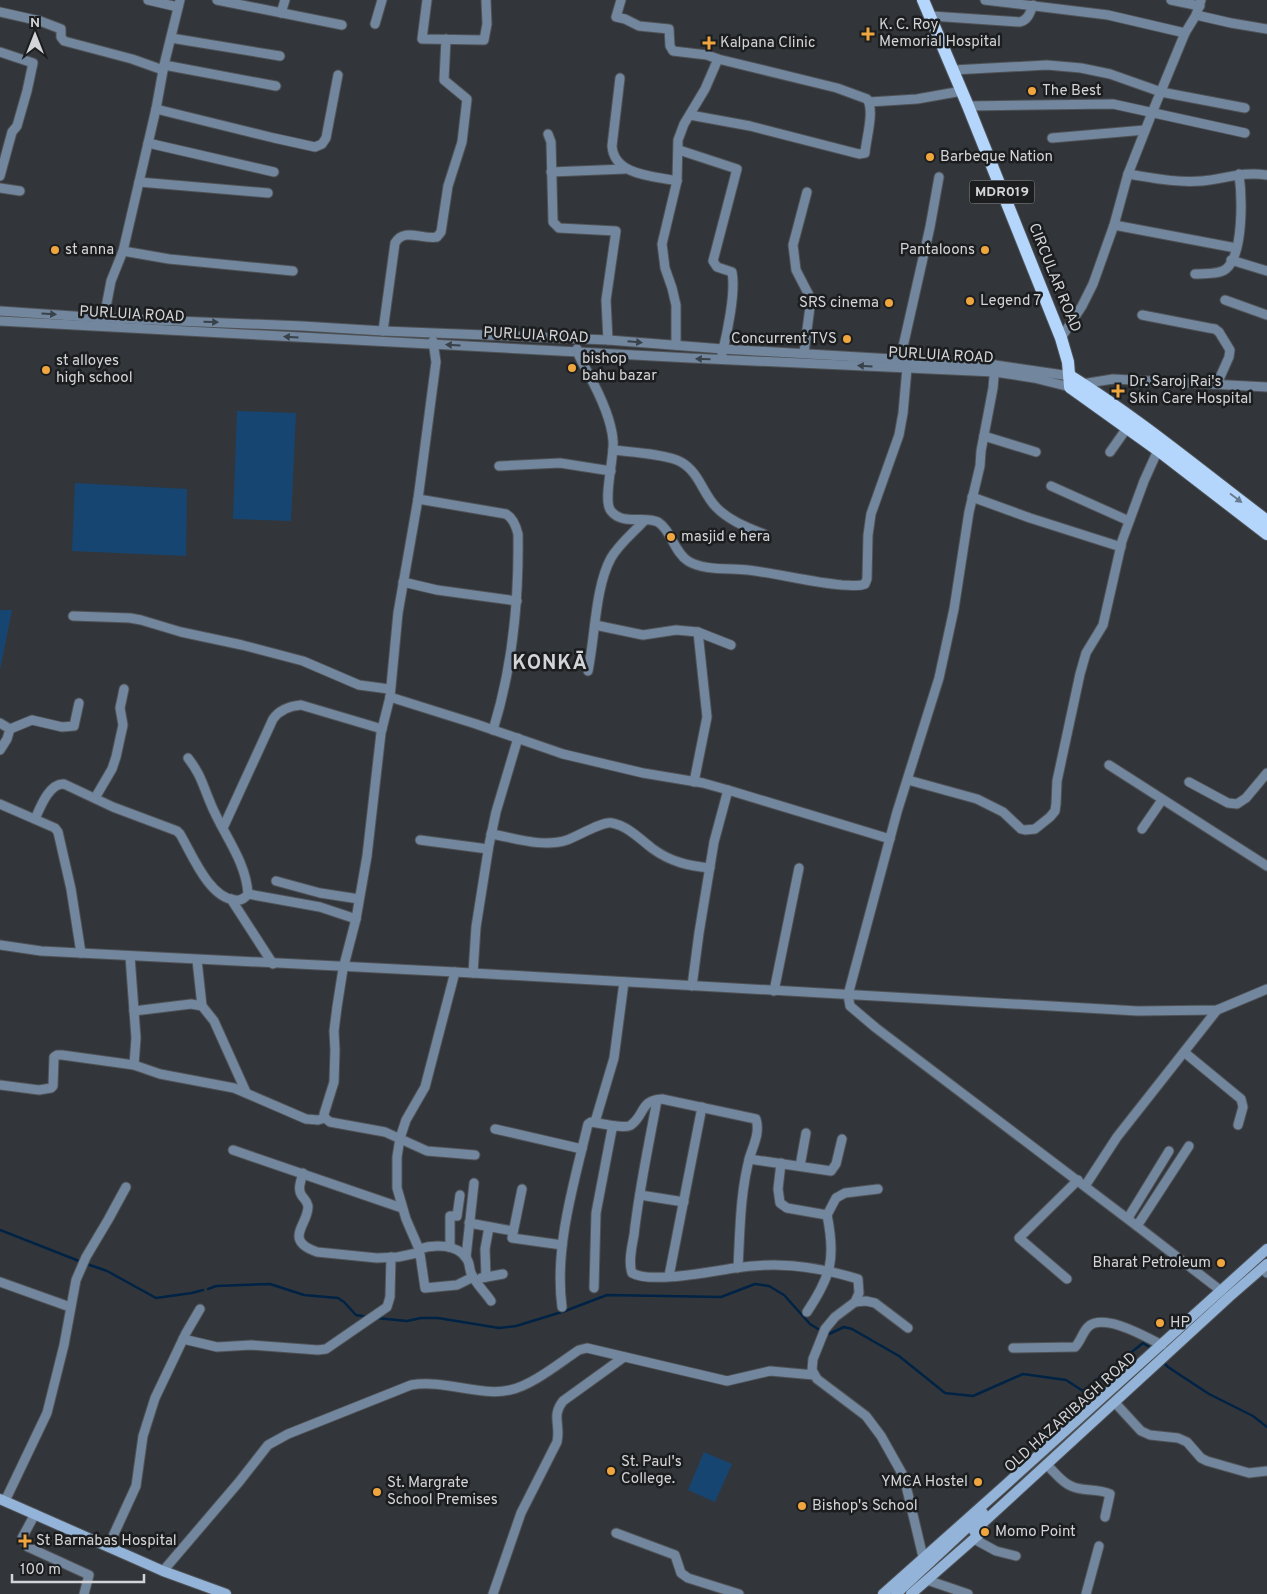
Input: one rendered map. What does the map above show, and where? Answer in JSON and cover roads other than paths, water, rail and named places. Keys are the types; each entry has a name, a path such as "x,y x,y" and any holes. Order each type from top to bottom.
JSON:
{"main road":[{"name":"CIRCULAR ROAD","path":"923,0 954,70 1061,338 1074,382"},
{"path":"1074,382 1127,428 1267,534"},
{"path":"1074,382 1162,441 1267,521"}],"street":[{"path":"103,322 112,281 123,251 140,182 179,4 148,0"},
{"path":"217,0 342,25"},
{"path":"281,13 285,0"},
{"path":"375,24 382,0"},
{"path":"427,0 422,39 484,40 487,24 486,0"},
{"path":"621,0 616,17 639,26 669,29 670,46 673,51 708,55 837,88 867,99 869,102 917,99 962,91"},
{"path":"985,0 1027,3 1126,18 1185,34"},
{"path":"1171,0 1267,29"},
{"path":"930,16 1020,22 1025,21 1028,16 1027,3"},
{"path":"1061,338 1082,306 1093,284 1114,225 1128,174 1185,34 1199,7"},
{"path":"0,12 61,29 61,37 64,41 164,67 276,86"},
{"path":"171,38 280,56"},
{"path":"383,331 395,243 399,237 406,234 431,239 437,238 441,232 448,186 462,142 467,99 444,80 446,39"},
{"path":"0,52 33,63 17,126 12,132 0,176"},
{"path":"676,345 676,305 665,268 662,244 677,181 678,140 684,124 705,88 718,59"},
{"path":"954,70 1047,65 1081,68 1110,74 1161,92 1245,108"},
{"path":"156,110 315,147 322,144 326,138 338,75"},
{"path":"620,78 612,146 614,156 625,169"},
{"path":"690,115 750,126 861,154 865,153 869,125 869,102"},
{"path":"968,106 1113,104 1245,133"},
{"path":"1052,138 1145,130"},
{"path":"548,134 554,222 559,228 616,231 606,300 608,340"},
{"path":"148,143 274,172"},
{"path":"679,150 737,169 713,261 716,267 732,272 733,279 729,317 720,359"},
{"path":"551,172 625,169 677,181"},
{"path":"1128,174 1173,181 1200,181 1239,174 1258,173 1267,175"},
{"path":"1195,274 1225,270 1231,260 1240,230 1242,208 1239,174"},
{"path":"900,360 930,227 939,177"},
{"path":"140,182 268,192"},
{"path":"0,188 20,191"},
{"path":"804,353 811,299 796,270 793,245 806,192"},
{"path":"1114,225 1236,248"},
{"path":"123,251 169,259 293,271"},
{"path":"1231,260 1267,271"},
{"path":"1225,300 1267,315"},
{"name":"PURLUIA ROAD","path":"0,311 103,322 433,344 907,368 995,368"},
{"path":"1142,315 1215,329 1219,332 1230,350 1229,357 1217,384"},
{"name":"PURLUIA ROAD","path":"0,321 302,326 577,338 995,368 1074,382 1113,379 1267,387"},
{"path":"325,1118 325,1107 334,1082 336,1007 356,919 382,729 390,693 398,613 418,499 436,362 433,333"},
{"path":"577,338 577,352 589,373 611,427 613,450 608,502 608,508 611,512 620,518 657,522 663,527 682,555 688,561 698,565 748,570 823,583 858,586 865,584 867,579 871,514 899,434 907,368"},
{"path":"995,368 980,466 972,497 954,609 939,678 890,839 848,995 850,1006 856,1013 1128,1218 1220,1290"},
{"path":"1110,452 1127,428"},
{"path":"984,436 1036,452"},
{"path":"613,450 679,460 692,471 714,506 746,527 766,535"},
{"path":"908,780 977,799 1003,812 1021,829 1035,829 1050,817 1055,810 1057,781 1080,674 1086,654 1103,625 1129,521 1144,480 1158,450"},
{"path":"499,466 560,462 611,472"},
{"path":"1052,486 1129,521"},
{"path":"972,497 1121,547"},
{"path":"418,499 500,512 511,517 518,534 517,601 508,675 493,730"},
{"path":"588,671 599,598 608,565 616,551 644,521"},
{"path":"403,582 437,590 517,601"},
{"path":"72,616 141,620 181,632 303,661 347,681 390,693 556,752 652,775 728,790 890,839"},
{"path":"595,625 643,636 676,630 698,632 731,645"},
{"path":"694,782 707,717 698,632"},
{"path":"95,798 112,769 116,757 122,725 120,708 124,689"},
{"path":"0,723 10,728 32,720 62,727 74,726 79,703"},
{"path":"223,828 273,719 283,710 291,706 301,705 382,729"},
{"path":"0,750 7,739 10,728"},
{"path":"473,973 476,927 488,849 518,738"},
{"path":"188,758 202,779 210,802 242,866 247,881 248,894"},
{"path":"1109,765 1267,866"},
{"path":"1189,782 1228,802 1237,804 1246,798 1267,773"},
{"path":"35,820 49,793 59,784 64,784 177,831 217,892 231,899 241,900 248,894"},
{"path":"692,986 714,842 728,790"},
{"path":"1142,829 1162,800"},
{"path":"0,804 55,828 58,832 82,953"},
{"path":"491,834 554,843 575,837 602,823 610,822 634,834 665,857 681,864 710,868"},
{"path":"420,840 488,849"},
{"path":"774,991 799,868"},
{"path":"276,881 320,893 359,899"},
{"path":"248,894 311,905 356,919"},
{"path":"231,899 273,964"},
{"path":"0,945 41,951 473,973 1138,1012 1217,1010 1267,989"},
{"path":"130,956 136,1038 134,1065"},
{"path":"197,960 202,1006 214,1021 246,1092"},
{"path":"455,972 425,1087 406,1120 400,1138 396,1170 397,1188 402,1208 420,1254 425,1288 457,1285 474,1278 503,1274"},
{"path":"595,1122 614,1058 624,982"},
{"path":"134,1011 191,1004 202,1006"},
{"path":"1067,1279 1018,1238 1081,1183 1217,1010"},
{"path":"1184,1052 1241,1099 1243,1107 1238,1125"},
{"path":"0,1085 39,1090 52,1088 53,1062 57,1055 134,1065 160,1074 246,1092 306,1119 318,1120 325,1118 337,1124 386,1132 427,1151 474,1155"},
{"path":"657,1100 632,1249 632,1273 644,1276 694,1275 738,1268 775,1265 828,1272 858,1279 859,1293 855,1302 825,1329 813,1359 812,1370 816,1379 866,1416 885,1442 904,1477 923,1557"},
{"path":"562,1307 560,1287 562,1245 588,1124 595,1122 626,1126 631,1124 648,1103 657,1100 702,1107 756,1119 758,1124 757,1133 749,1159 742,1204 738,1268"},
{"path":"669,1276 702,1107"},
{"path":"594,1288 596,1213 612,1129 615,1126"},
{"path":"494,1130 582,1149"},
{"path":"800,1166 806,1133"},
{"path":"749,1159 831,1171 836,1164 842,1139"},
{"path":"1138,1226 1189,1146"},
{"path":"233,1150 402,1208"},
{"path":"1128,1218 1169,1151"},
{"path":"781,1163 778,1189 780,1203 787,1208 827,1215"},
{"path":"303,1173 299,1188 301,1196 308,1204 308,1210 300,1227 300,1235 302,1243 306,1248 317,1252 377,1258 391,1257 434,1246 450,1247 466,1256"},
{"path":"474,1183 466,1256 474,1278 492,1301"},
{"path":"126,1187 86,1257 76,1280 64,1345 47,1413 3,1500 163,1571 226,1594"},
{"path":"522,1189 512,1238 562,1245"},
{"path":"806,1312 818,1294 828,1272 832,1247 827,1215 836,1198 845,1193 878,1189"},
{"path":"450,1247 450,1216 457,1216 460,1195"},
{"path":"640,1195 684,1202"},
{"path":"469,1223 513,1231"},
{"path":"486,1277 486,1249 489,1227"},
{"path":"911,1594 974,1539 1118,1406 1159,1356 1220,1290 1267,1248"},
{"name":"OLD HAZARIBAGH ROAD","path":"905,1594 1267,1256"},
{"path":"183,1338 218,1348 251,1346 326,1349 387,1307 389,1302 391,1257"},
{"name":"OLD HAZARIBAGH ROAD","path":"896,1594 1042,1459 1159,1356 1267,1270"},
{"path":"0,1284 70,1307"},
{"path":"855,1302 866,1301 874,1303 908,1328"},
{"path":"108,1547 136,1486 143,1436 149,1414 183,1338 200,1309"},
{"path":"1013,1348 1075,1347 1080,1342 1088,1326 1104,1323 1122,1326 1159,1356"},
{"path":"163,1571 239,1482 259,1455 276,1439 411,1385 430,1383 501,1391 511,1390 525,1384 580,1350 594,1348 624,1357 728,1381 770,1371 814,1375"},
{"path":"883,1594 1091,1406 1159,1356"},
{"path":"493,1594 522,1513 557,1442 559,1431 556,1415 559,1407 563,1401 624,1357"},
{"path":"1118,1406 1141,1431 1150,1435 1178,1438 1187,1442 1201,1458 1207,1461 1249,1473 1267,1471"},
{"path":"1050,1468 1069,1486 1104,1491 1110,1494 1105,1517"},
{"path":"35,1514 22,1538 28,1547 89,1575 84,1594"},
{"path":"616,1533 671,1552 675,1555 680,1573 688,1578 738,1594"},
{"path":"974,1539 996,1551 1016,1556"},
{"path":"1086,1594 1100,1546"},
{"path":"927,1580 968,1594"}],"waterway":[{"path":"0,1230 79,1261"},
{"path":"87,1264 107,1271 156,1298 203,1290"},
{"path":"208,1289 216,1286 270,1284 304,1295 338,1298 356,1315 368,1317"},
{"path":"376,1318 407,1321 421,1318 438,1318 499,1328 516,1326 565,1311 607,1295 721,1297 755,1284 769,1286 784,1295 810,1324 818,1329"},
{"path":"829,1334 844,1327 852,1329 899,1356 945,1393 973,1396 1023,1374 1066,1380 1083,1391 1143,1343 1151,1348"},
{"path":"1163,1362 1209,1394 1253,1416 1267,1427"}],"place":[{"name":"K. C. Roy Memorial Hospital","path":"868,34"},
{"name":"Kalpana Clinic","path":"709,43"},
{"name":"The Best","path":"1032,91"},
{"name":"Barbeque Nation","path":"930,157"},
{"name":"st anna","path":"55,250"},
{"name":"Pantaloons","path":"985,250"},
{"name":"Legend 7","path":"970,301"},
{"name":"SRS cinema","path":"889,303"},
{"name":"Concurrent TVS","path":"847,339"},
{"name":"bishop bahu bazar","path":"572,368"},
{"name":"st alloyes high school","path":"46,370"},
{"name":"Dr. Saroj Rai's Skin Care Hospital","path":"1118,391"},
{"name":"masjid e hera","path":"671,537"},
{"name":"Bharat Petroleum","path":"1221,1263"},
{"name":"HP","path":"1160,1323"},
{"name":"St. Paul's College.","path":"611,1471"},
{"name":"YMCA Hostel","path":"978,1482"},
{"name":"St. Margrate School Premises","path":"377,1492"},
{"name":"Bishop's School","path":"802,1506"},
{"name":"Momo Point","path":"985,1532"},
{"name":"St Barnabas Hospital","path":"25,1541"}],"district":[{"name":"KONKĀ","path":"550,664"}]}
